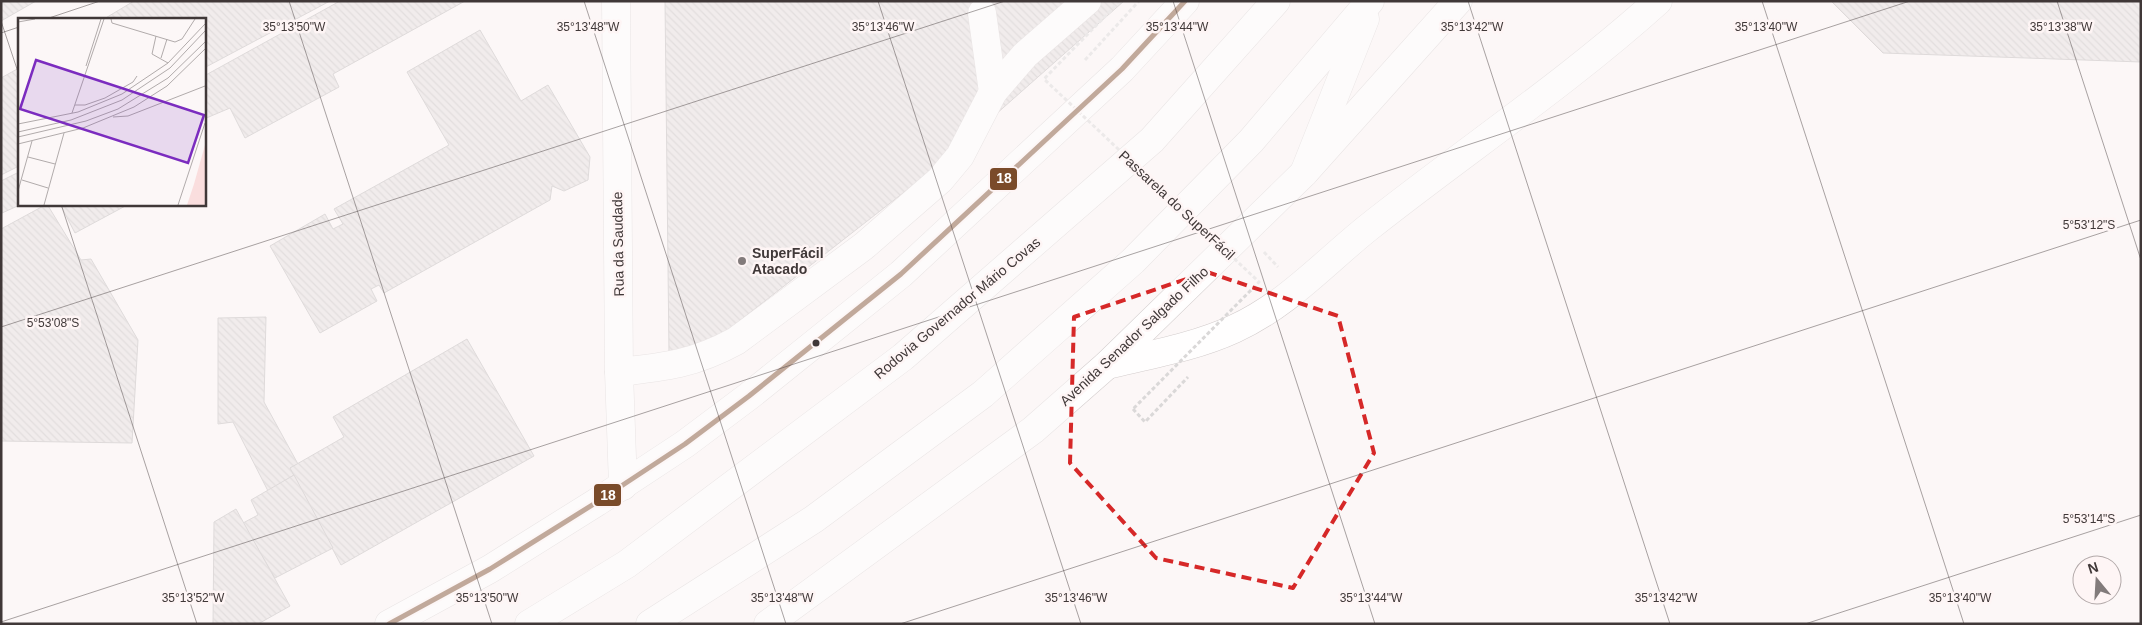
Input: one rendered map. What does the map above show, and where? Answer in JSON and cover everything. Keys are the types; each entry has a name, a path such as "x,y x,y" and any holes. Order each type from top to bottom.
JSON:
{"main road":[{"name":"Rua da Saudade","path":"616,1 619,372 622,486"},
{"path":"619,372 678,365 718,351 736,341 864,246 940,180 955,162 972,135 978,117 993,92 1025,55 1087,1"},
{"path":"389,624 490,569 622,486 685,444 749,396 900,274 1122,69 1185,1"},
{"name":"Rodovia Governador Mário Covas","path":"528,624 627,564 903,357 1152,140 1276,1"},
{"path":"1304,173 1371,1"},
{"path":"650,624 814,520 983,394 1133,261 1244,148 1371,1"},
{"name":"Avenida Senador Salgado Filho","path":"768,624 1033,430 1107,365 1304,173 1458,1"},
{"path":"1107,365 1201,341 1234,329 1281,302 1368,228 1627,29 1658,1"},
{"path":"982,13 993,92"}],"path":[{"name":"Passarela do SuperFácil","path":"1120,1 1044,80 1259,282 1133,409"}],"highlighted area":[{"path":"1207,272 1338,316 1374,453 1293,588 1156,558 1070,463 1074,317"}],"building":[{"path":"1,1 36,1 1,21"},
{"path":"134,1 330,1 205,67 205,18 106,18"},
{"path":"340,1 465,1 333,74 339,87 245,138 230,108 205,119 205,75"},
{"name":"SuperFácil Atacado","path":"665,1 1124,1 935,168 692,358 669,354"},
{"path":"1831,1 2141,1 2141,62 1883,53"},
{"path":"480,30 521,101 548,85 590,157 588,180 564,191 552,186 550,200 384,293 379,285 371,289 377,301 320,333 270,246 325,214 333,229 343,224 334,209 449,145 407,72"},
{"path":"18,69 18,166 1,175 1,78"},
{"path":"18,172 18,205 20,205 2,213 1,181"},
{"path":"48,205 81,260 91,259 138,340 132,443 1,441 1,229"},
{"path":"61,205 127,205 75,233"},
{"path":"266,317 264,402 298,464 290,468 294,475 268,491 233,422 218,424 218,318"},
{"path":"467,339 534,456 341,565 290,468 344,437 333,417"},
{"path":"294,475 333,548 275,578 243,523 258,515 251,500"},
{"path":"236,509 290,606 258,624 213,624 214,522"}],"transit line":[{"name":"18","path":"389,624 490,569 597,502 685,444 749,396 901,274 1122,69 1185,1"}],"place":[{"name":"SuperFácil Atacado","path":"742,261"}]}
